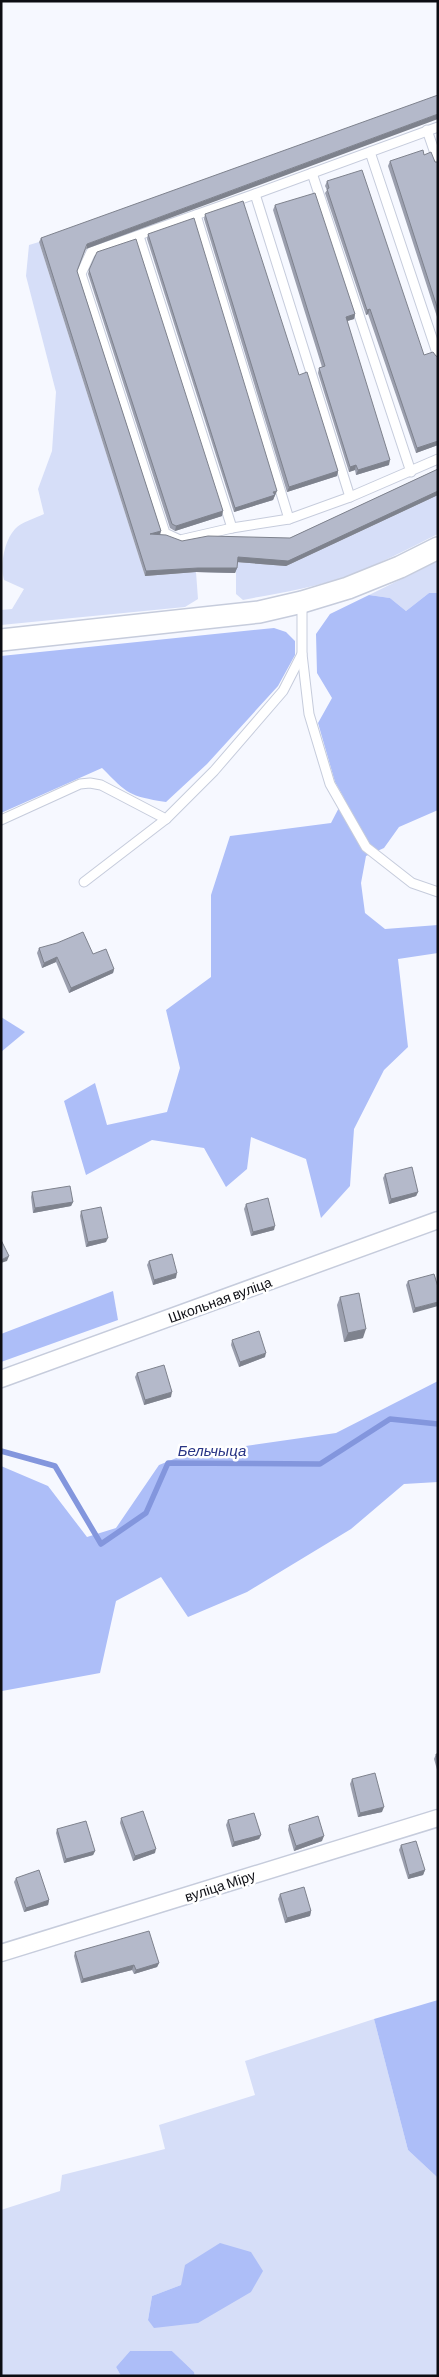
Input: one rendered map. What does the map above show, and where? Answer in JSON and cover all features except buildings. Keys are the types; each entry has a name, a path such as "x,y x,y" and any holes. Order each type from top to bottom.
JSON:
{"street":[{"path":"1,640 259,612 302,602 356,584 400,567 438,548"},
{"name":"Школьная вуліца","path":"1,1379 438,1220"},
{"name":"вуліца Міру","path":"1,1954 438,1818"}],"lane":[{"path":"438,127 139,236 90,252 81,274 166,533 180,540 232,528 289,519 350,497 438,459"},
{"path":"427,130 438,162"},
{"path":"370,152 438,356"},
{"path":"312,173 411,472"},
{"path":"255,194 350,497"},
{"path":"196,215 289,519"},
{"path":"139,236 232,528"},
{"path":"302,602 302,654 310,714 330,784 366,847 412,883 438,892"},
{"path":"84,882 166,819 214,771 282,691 302,654"},
{"path":"1,820 80,784 90,783 101,785 166,819"}],"shaded area":[{"path":"39,242 145,576 196,572 198,599 185,607 1,625 1,610 12,609 24,589 4,580 3,560 6,546 15,529 25,522 44,514 38,489 52,451 56,392 26,276 29,245"},
{"path":"438,495 438,534 404,551 347,576 322,584 243,600 236,594 236,562 286,566"},
{"path":"438,561 438,593 429,593 406,611 390,598 369,595"},
{"path":"429,593 438,593 438,810 399,827 384,848 366,856 361,883 365,913 385,929 438,925 438,953 398,959 408,1047 384,1070 354,1129 350,1186 321,1218 306,1159 251,1137 247,1169 226,1187 204,1148 152,1140 86,1175 64,1101 95,1083 107,1125 167,1112 180,1068 166,1010 211,977 211,895 230,836 331,823 344,798 335,782 318,723 332,698 317,673 316,634 330,614 369,595 390,598 406,611"},
{"path":"274,628 286,632 295,641 295,655 278,686 207,764 166,802 144,798 124,789 102,768 1,813 1,656"},
{"path":"1,1017 25,1032 1,1052"},
{"path":"113,1291 118,1320 1,1362 1,1334"},
{"path":"438,1381 438,1482 404,1484 351,1529 247,1592 188,1617 161,1577 116,1601 100,1673 2,1691 1,1466 48,1486 87,1537 116,1528 159,1465 184,1455 336,1433"},
{"path":"438,2000 438,2178 408,2150 374,2019"},
{"path":"374,2019 408,2150 438,2178 438,2376 195,2376 194,2372 172,2351 130,2351 116,2367 121,2376 1,2376 1,2210 60,2191 62,2175 165,2149 159,2125 255,2095 245,2061","holes":["181,2285 148,2320 152,2296"]},
{"path":"220,2243 251,2252 263,2271 251,2292 198,2323 154,2328 148,2320 152,2296 181,2285 185,2265"},
{"path":"130,2351 172,2351 194,2372 195,2376 121,2376 116,2367"}],"waterway":[{"name":"Бельчыца","path":"1,1451 55,1466 101,1544 146,1513 168,1463 320,1464 390,1419 438,1424"}]}
